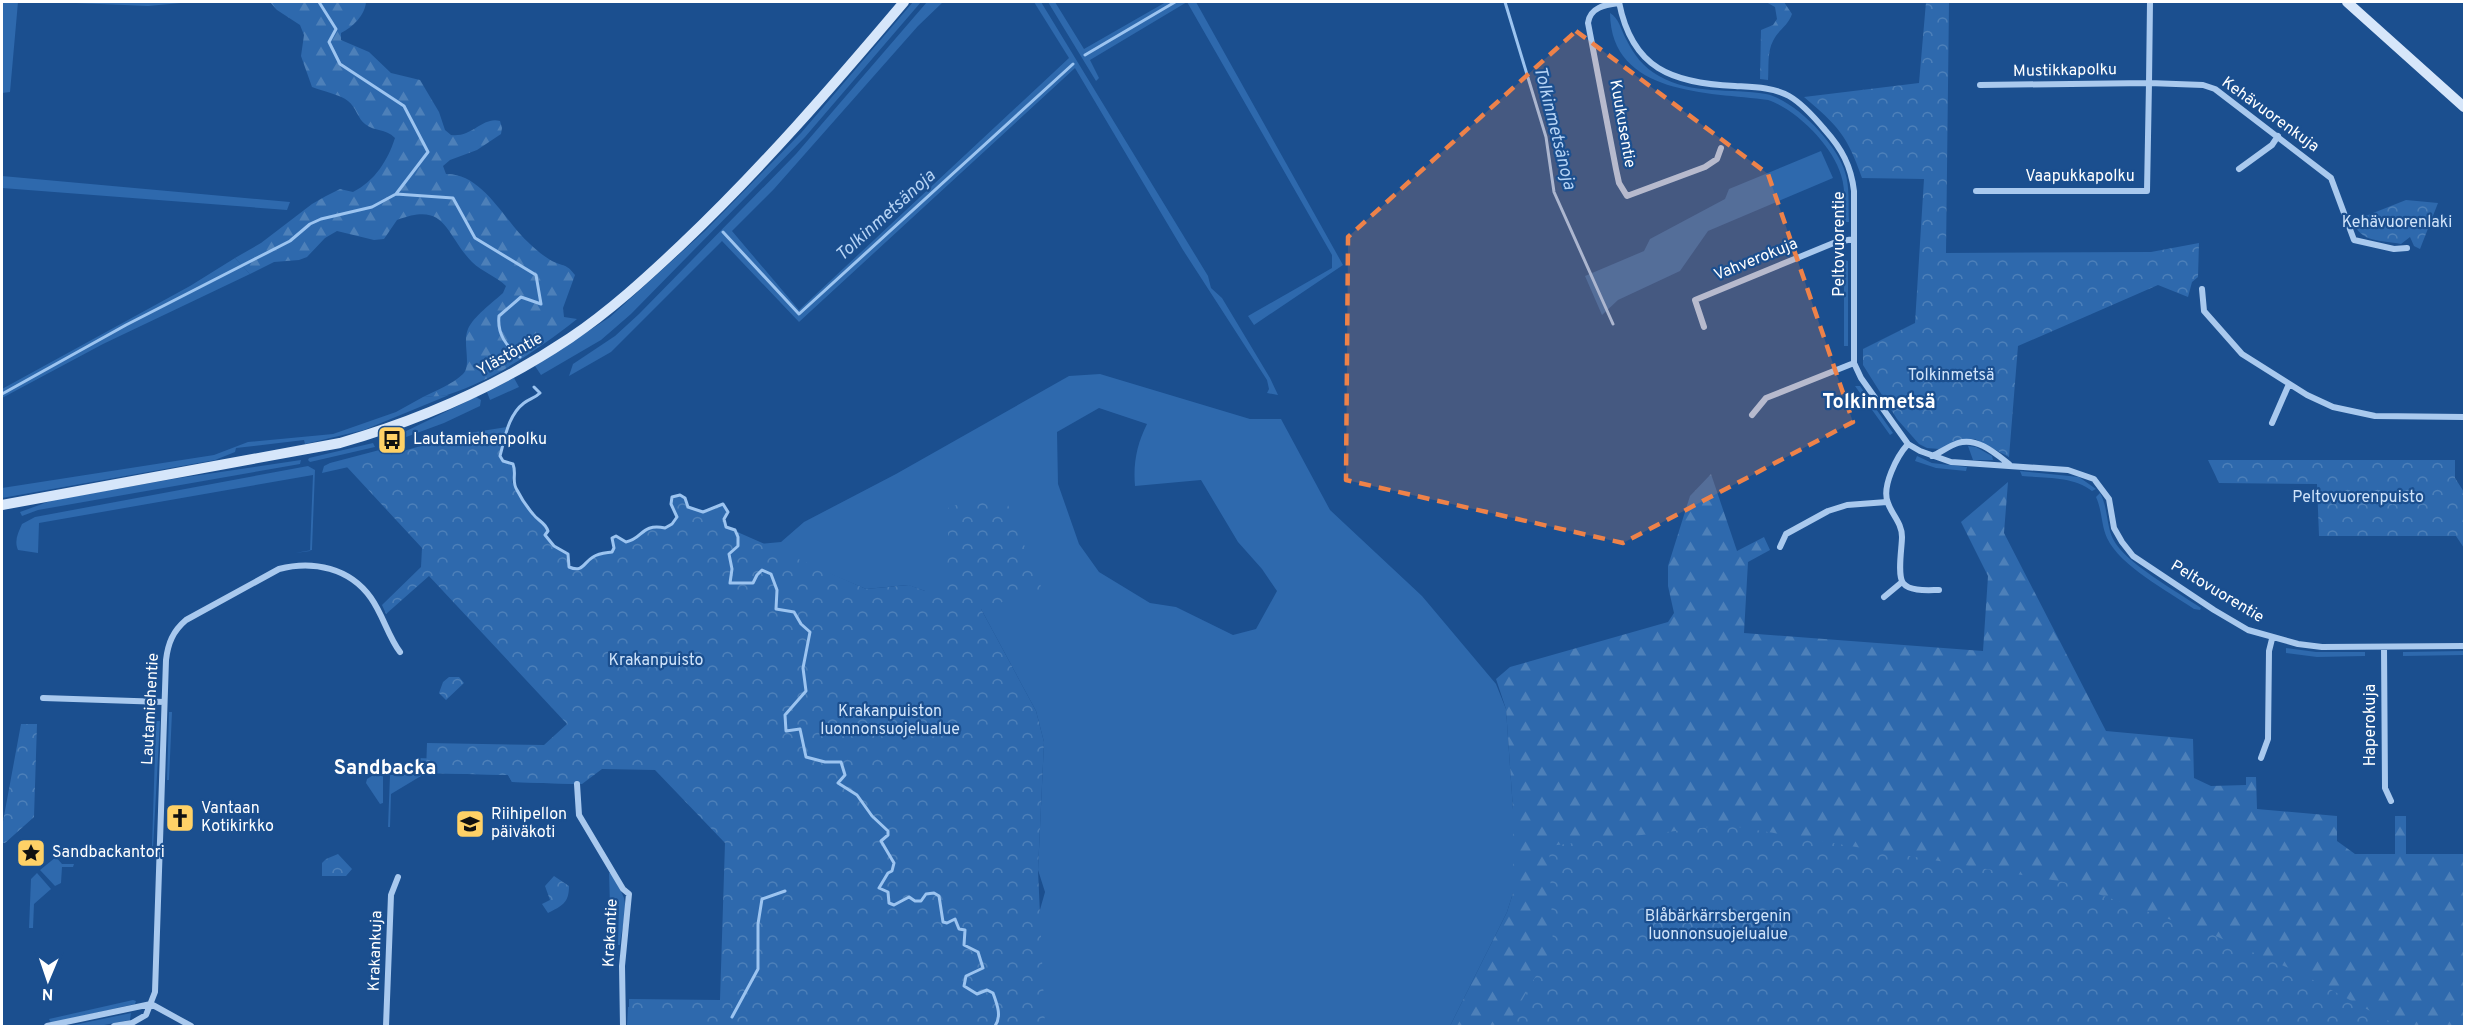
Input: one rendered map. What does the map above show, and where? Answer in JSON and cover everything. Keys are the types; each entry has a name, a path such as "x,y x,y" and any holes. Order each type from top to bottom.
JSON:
{"main road":[{"name":"Ylästöntie","path":"2,505 340,443 408,420 499,380 572,337 636,287 703,224 816,105 904,2"},
{"path":"2347,2 2464,107"}],"street":[{"name":"Kuukusentie","path":"1619,2 1594,10 1589,16 1588,23 1619,183 1627,196 1705,167 1718,159 1721,148"},
{"name":"Peltovuorentie","path":"1619,2 1629,35 1636,48 1653,66 1680,80 1754,87 1790,96 1809,112 1835,142 1848,163 1854,191 1854,363 1861,378 1908,444 1932,456 1970,464 2068,470 2094,479 2109,499 2114,528 2133,556 2214,610 2248,630 2272,639 2322,646 2464,646"},
{"path":"2149,83 2150,2"},
{"name":"Mustikkapolku","path":"1980,85 2149,83"},
{"name":"Kehävuorenkuja","path":"2149,83 2203,85 2215,89 2331,178 2354,240 2394,249 2407,248"},
{"name":"Vaapukkapolku","path":"1976,191 2147,191 2149,83"},
{"path":"2239,170 2271,145 2278,136"},
{"name":"Vahverokuja","path":"1704,327 1695,300 1836,243 1854,238"},
{"path":"2202,289 2204,311 2242,354 2307,395 2357,414 2375,417 2464,417"},
{"path":"1752,415 1766,398 1854,363"},
{"path":"2272,423 2289,384"},
{"path":"1932,456 1958,443 1971,442 1986,448 2010,465"},
{"path":"1908,444 1900,452 1887,489 1887,502 1897,519 1902,534 1900,575 1902,582 1916,589 1939,590"},
{"path":"1780,547 1786,534 1828,511 1847,505 1887,502"},
{"name":"Lautamiehentie","path":"151,1004 156,966 164,702 168,646 180,625 279,569 291,566 327,567 353,580 371,598 400,652"},
{"path":"1884,597 1902,582"},
{"path":"2261,758 2268,739 2269,651 2272,639"},
{"name":"Haperokuja","path":"2384,647 2385,788 2391,801"},
{"path":"43,698 164,702"},
{"name":"Krakantie","path":"577,783 579,815 623,889 629,894 622,966 623,1026"},
{"name":"Krakankuja","path":"386,1026 391,896 399,878"},
{"path":"114,1026 132,1023 146,1015 151,1004"},
{"path":"47,1026 151,1004 190,1026"}],"highlighted area":[{"path":"1576,31 1768,174 1853,422 1623,543 1346,480 1348,237"}],"green space":[{"path":"2,2 18,2 10,92 2,93 3,46"},
{"path":"51,2 192,2 148,6"},
{"path":"270,2 366,2 358,20 341,33 341,40 369,52 391,73 420,80 439,112 445,130 451,135 465,133 494,120 500,121 501,134 477,150 450,160 443,166 446,174 471,181 492,200 532,246 549,259 572,271 575,275 563,308 564,317 577,319 533,352 484,380 447,395 423,397 459,378 466,370 468,329 479,315 503,293 506,286 472,262 443,223 435,217 426,214 413,215 397,220 384,239 374,240 337,231 325,238 307,257 274,262 250,274 235,258 261,243 326,196 340,189 353,192 368,182 380,169 395,138 365,124 345,99 312,87 301,56 304,35 300,25 277,10"},
{"path":"913,2 921,2 805,137 631,314 601,340 541,375 535,366 610,317 705,231 801,133"},
{"path":"927,2 943,2 918,26 774,189 732,231 799,310 1069,58 1034,2 1041,2 1208,276 1211,288 1222,298 1278,395 1267,393 1269,389 1267,380 1183,250 1075,68 799,322 722,241 611,352 569,376 573,364 615,336 639,314 796,154"},
{"path":"1048,2 1055,2 1084,49 1166,2 1187,2 1090,60 1099,78 1096,81"},
{"path":"1187,2 1196,2 1343,265 1254,325 1248,316 1332,268 1332,255"},
{"path":"1766,2 1784,2 1792,14 1771,45 1768,80 1760,79 1761,30 1773,25 1777,19 1775,7"},
{"name":"Tolkinmetsä","path":"1926,2 1949,2 1946,253 2151,252 2199,243 2198,277 2192,282 2188,297 2158,285 2018,346 2009,457 1975,439 1960,440 1939,449 1927,448 1919,444 1897,419 1863,365 1863,349 1915,323 1924,179 1862,178 1840,132 1804,97 1919,83"},
{"path":"1610,13 1618,21 1636,55 1648,69 1659,76 1685,86 1766,94 1777,98 1802,114 1833,149 1845,172 1848,184 1849,222 1844,222 1844,186 1837,164 1822,141 1801,120 1790,111 1768,100 1692,91 1667,85 1645,75 1627,60 1615,40"},
{"path":"1821,151 1833,178 1708,231 1680,271 1618,300 1602,315 1585,276 1644,251 1650,239 1725,199 1729,189"},
{"path":"2,176 290,202 287,210 2,188"},
{"name":"Kehävuorenlaki","path":"2406,200 2438,203 2420,249 2414,246 2410,237 2401,244 2379,241 2366,237 2356,228 2353,221"},
{"path":"235,258 250,274 103,344 2,398 2,389 190,286"},
{"path":"1844,260 1848,261 1848,346 1844,346"},
{"path":"1100,374 1250,419 1281,419 1330,510 1422,596 1496,684 1506,709 1513,809 1513,893 1507,912 1450,1026 1007,1026 1045,892 1038,870 1044,742 1036,711 981,609 962,505 948,509 958,591 925,591 908,585 866,589 759,544 781,542 804,522 896,474 1069,376","holes":["1099,408 1147,424 1136,454 1135,486 1201,480 1238,542 1262,569 1277,591 1256,629 1233,635 1176,607 1150,603 1099,572 1079,544 1058,484 1057,432"]},
{"path":"514,378 519,387 490,400 487,392"},
{"path":"1855,386 1860,386 1893,433 1890,435"},
{"path":"449,395 364,430 305,444 304,440 236,448 235,452 215,460 2,498 2,488 214,455 248,442 333,434 396,412 423,397"},
{"path":"476,397 481,400 480,406 444,423 398,440 396,436"},
{"name":"Krakanpuisto","path":"507,427 500,456 503,461 513,464 515,468 512,482 533,515 546,524 548,531 545,535 554,546 568,554 569,567 574,569 582,567 595,556 612,552 614,548 612,538 616,536 626,542 636,538 647,529 665,528 672,524 677,517 671,504 672,497 680,495 685,498 688,507 697,510 710,510 723,504 728,512 724,519 726,527 866,589 909,585 925,591 943,591 948,557 948,508 987,494 1006,500 1042,589 981,609 1036,711 1044,742 1038,870 1045,1026 688,1026 688,1009 629,1008 629,999 720,1000 725,843 655,770 602,769 582,784 512,782 508,775 426,773 427,743 544,745 567,724 429,576 386,614 382,605 421,567 422,548 347,467 463,434"},
{"path":"373,443 375,447 310,462 308,460 309,458"},
{"path":"1968,446 1976,447 1992,456 1993,460 1973,460"},
{"path":"387,448 393,457 322,473 324,466 330,463"},
{"path":"1917,456 1932,463 1967,467 1966,471 1936,468 1915,461"},
{"path":"301,460 300,464 38,510 22,516 20,512 53,500"},
{"name":"Peltovuorenpuisto","path":"2208,460 2455,460 2455,478 2464,492 2464,548 2456,536 2319,536 2317,484 2219,483"},
{"path":"308,466 315,470 312,550 310,550 313,475 39,523 38,553 18,550 17,547 17,537 22,524 35,517"},
{"path":"2020,471 2079,477 2096,489 2092,491 2068,480 2022,476"},
{"path":"1711,474 1737,551 1764,537 1770,550 1748,562 1744,633 1983,651 1988,576 1961,522 2008,482 2004,533 2106,731 2193,739 2194,778 2211,786 2246,785 2246,777 2256,777 2257,809 2337,816 2337,841 2355,854 2395,854 2395,816 2406,816 2406,854 2464,854 2464,1026 1450,1026 1507,912 1513,893 1513,809 1506,709 1496,679 1510,667 1668,622 1674,613 1668,586 1668,566 1690,496"},
{"path":"2100,493 2113,539 2119,548 2140,567 2201,608 2200,610 2194,609 2133,568 2113,548 2105,533 2096,497"},
{"path":"2286,648 2316,652 2365,652 2365,656 2317,657 2286,653"},
{"path":"2464,651 2464,655 2403,656 2403,652"},
{"path":"449,677 459,677 464,683 446,700 439,693 443,682"},
{"path":"169,712 172,712 169,780 167,780"},
{"path":"156,721 160,721 153,848 152,846"},
{"path":"21,724 37,724 34,817 5,843 2,843 2,827"},
{"path":"418,758 568,764 575,784 512,782 508,775 426,773 391,794 390,827 388,827 390,775 417,775"},
{"path":"378,772 383,776 383,803 380,804 366,783 367,779"},
{"name":"Blåbärkärrsbergenin luonnonsuojelualue","path":"1726,825 2064,882 2211,934 2298,972 2398,1026 1507,1026 1553,946 1549,846"},
{"path":"338,854 352,869 346,876 322,876 322,863"},
{"path":"56,857 62,864 74,864 73,867 62,867 61,883 55,886 40,870"},
{"path":"37,873 51,889 34,904 33,928 29,928 31,879"},
{"path":"609,873 620,889 625,904 620,945 618,945 619,906 610,906"},
{"path":"554,876 569,886 569,892 564,903 548,913 542,904 550,900 545,886"},
{"path":"136,1001 135,1004 51,1023 49,1019"},
{"path":"628,1007 687,1008 723,1026 627,1026"},
{"path":"131,1013 130,1020 99,1026 69,1026"}],"waterway":[{"path":"319,2 336,29 329,42 340,64 404,106 428,152 396,194 453,198 475,238 536,275 541,304 521,297 499,316 501,334 520,357"},
{"name":"Tolkinmetsänoja","path":"1085,55 1175,2"},
{"name":"Tolkinmetsänoja","path":"1505,2 1546,137 1554,192 1613,324"},
{"name":"Tolkinmetsänoja","path":"723,232 799,314 1073,64"},
{"path":"2,394 126,325 290,241 310,224 321,219 372,207 396,194"},
{"path":"534,387 540,393 524,403 514,414 500,456 503,461 513,464 515,487 531,511 547,528 545,535 554,546 568,554 569,567 580,568 595,556 612,552 614,548 612,538 616,536 626,542 636,538 647,529 665,528 672,524 677,517 671,504 672,497 680,495 685,498 688,507 703,512 723,504 728,512 724,519 726,527 735,530 738,537 738,546 729,554 732,569 730,583 753,583 762,570 771,574 777,590 776,609 794,612 801,624 810,632 803,668 806,691 785,715 786,731 800,729 806,757 825,762 841,762 845,775 838,783 857,795 872,816 888,831 888,835 881,841 894,863 892,871 888,873 879,888 888,892 889,903 894,905 909,897 915,901 921,901 926,894 934,893 939,896 943,922 947,923 955,919 959,929 965,930 964,945 978,952 983,968 966,976 964,986 977,994 987,990 993,993 998,1014 995,1026"},
{"path":"732,1017 758,969 758,924 762,899 785,891"}],"place":[{"name":"Lautamiehenpolku","path":"392,440"},
{"name":"Vantaan Kotikirkko","path":"180,818"},
{"name":"Riihipellon päiväkoti","path":"470,824"},
{"name":"Sandbackantori","path":"31,853"}],"district":[{"name":"Tolkinmetsä","path":"1879,403"},
{"name":"Sandbacka","path":"385,769"}],"park label":[{"name":"Krakanpuiston luonnonsuojelualue","path":"890,721"}]}
